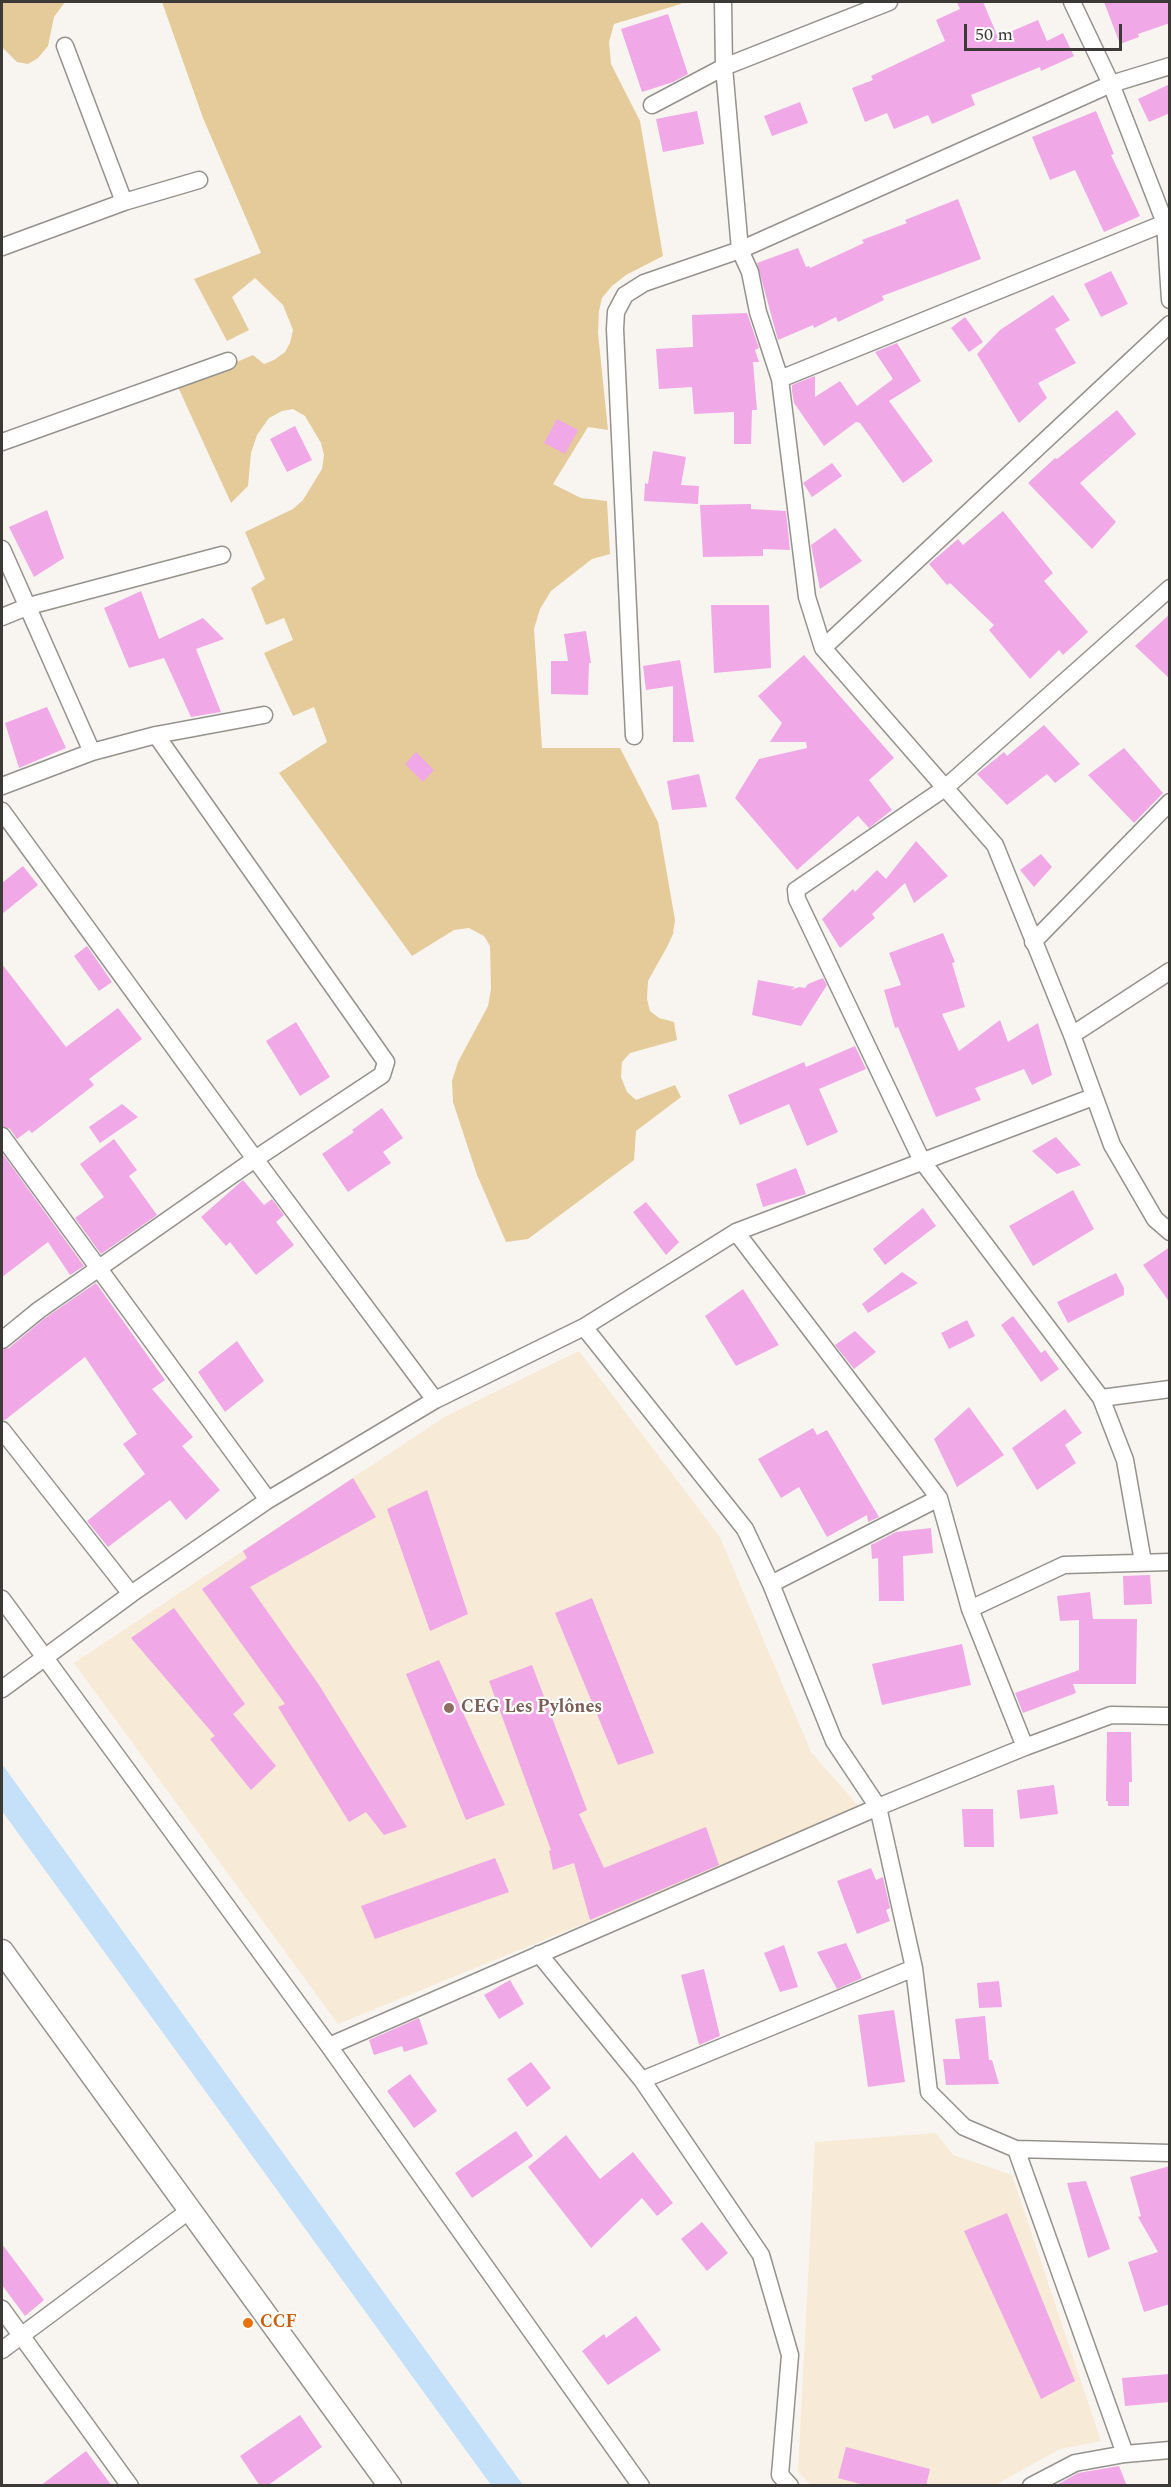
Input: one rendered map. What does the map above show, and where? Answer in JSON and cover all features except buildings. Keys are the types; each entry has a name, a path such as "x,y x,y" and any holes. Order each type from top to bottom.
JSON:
{"street":[{"path":"723,2 724,67 740,250 750,272 758,312 780,379 807,597 823,648 995,845 1072,1035 1112,1145 1155,1220 1170,1232"},
{"path":"652,105 724,67 889,2"},
{"path":"1072,2 1112,84 1167,222 1170,300"},
{"path":"65,46 124,202"},
{"path":"634,736 615,328 616,312 625,295 645,283 740,250 1112,84 1170,66"},
{"path":"2,247 124,202 199,180"},
{"path":"780,379 1167,222"},
{"path":"823,648 1170,324"},
{"path":"2,442 228,361"},
{"path":"2,549 92,752"},
{"path":"2,616 29,606 222,555"},
{"path":"1143,1562 1125,1460 1101,1398 922,1161 797,900 796,890 945,788 1170,588"},
{"path":"2,786 92,752 156,735 264,715"},
{"path":"2,1340 39,1311 255,1159 382,1076 386,1062 156,735"},
{"path":"1033,942 1170,802"},
{"path":"2,811 255,1159 435,1400"},
{"path":"1072,1035 1170,971"},
{"path":"2,1689 131,1594 268,1500 435,1400 584,1327 736,1232 1093,1097"},
{"path":"2,1136 268,1500"},
{"path":"736,1232 939,1498 970,1609 1025,1748"},
{"path":"584,1327 745,1529 771,1584 834,1741 878,1807 914,1968 929,2092 964,2127 1016,2149 1170,2153"},
{"path":"1101,1398 1170,1389"},
{"path":"2,1430 131,1594"},
{"path":"771,1584 939,1498"},
{"path":"970,1609 1064,1565 1170,1562"},
{"path":"2,1599 328,2046 641,2486"},
{"path":"328,2046 878,1807 1025,1748 1111,1715 1170,1716"},
{"path":"2,1951 390,2486"},
{"path":"539,1954 642,2080 761,2255 790,2355 780,2475 790,2486"},
{"path":"642,2080 914,1968"},
{"path":"1016,2149 1125,2454"},
{"path":"2,2350 190,2210"},
{"path":"2,2309 130,2486"},
{"path":"1031,2486 1075,2463 1125,2454 1170,2450"}],"shaded area":[{"path":"2,2 65,2 54,17 48,46 38,58 28,64 17,62 2,47"},
{"path":"162,2 680,2 681,4 614,24 609,42 611,64 640,121 663,256 626,275 602,298 598,333 608,430 588,427 553,484 581,498 607,501 610,554 592,559 551,591 540,609 534,629 542,748 620,748 658,822 675,920 673,934 648,981 647,999 650,1011 659,1018 674,1022 677,1040 630,1053 622,1062 621,1077 627,1092 636,1100 675,1085 681,1097 636,1131 634,1160 528,1239 506,1242 477,1175 453,1102 452,1081 458,1062 488,1006 491,989 490,946 484,936 469,928 454,930 412,956 279,773 327,742 314,707 293,716 264,653 293,640 284,618 266,625 251,588 265,579 245,532 293,509 303,500 322,469 324,455 321,443 305,416 293,409 282,411 269,418 257,435 251,453 248,486 231,503 178,387 253,355 264,364 274,360 285,352 293,330 283,305 255,278 232,297 249,330 227,341 194,279 261,253 203,118"},
{"name":"CEG Les Pylônes","path":"579,1351 720,1537 811,1752 862,1810 338,2024 74,1663 446,1416"},
{"path":"936,2133 953,2155 1012,2175 1101,2441 1060,2449 995,2485 811,2485 798,2472 815,2142"}],"water":[{"path":"2,1764 523,2485 491,2485 2,1811"}],"place":[{"name":"CEG Les Pylônes","path":"449,1708"},
{"name":"CCF","path":"248,2323"}]}
